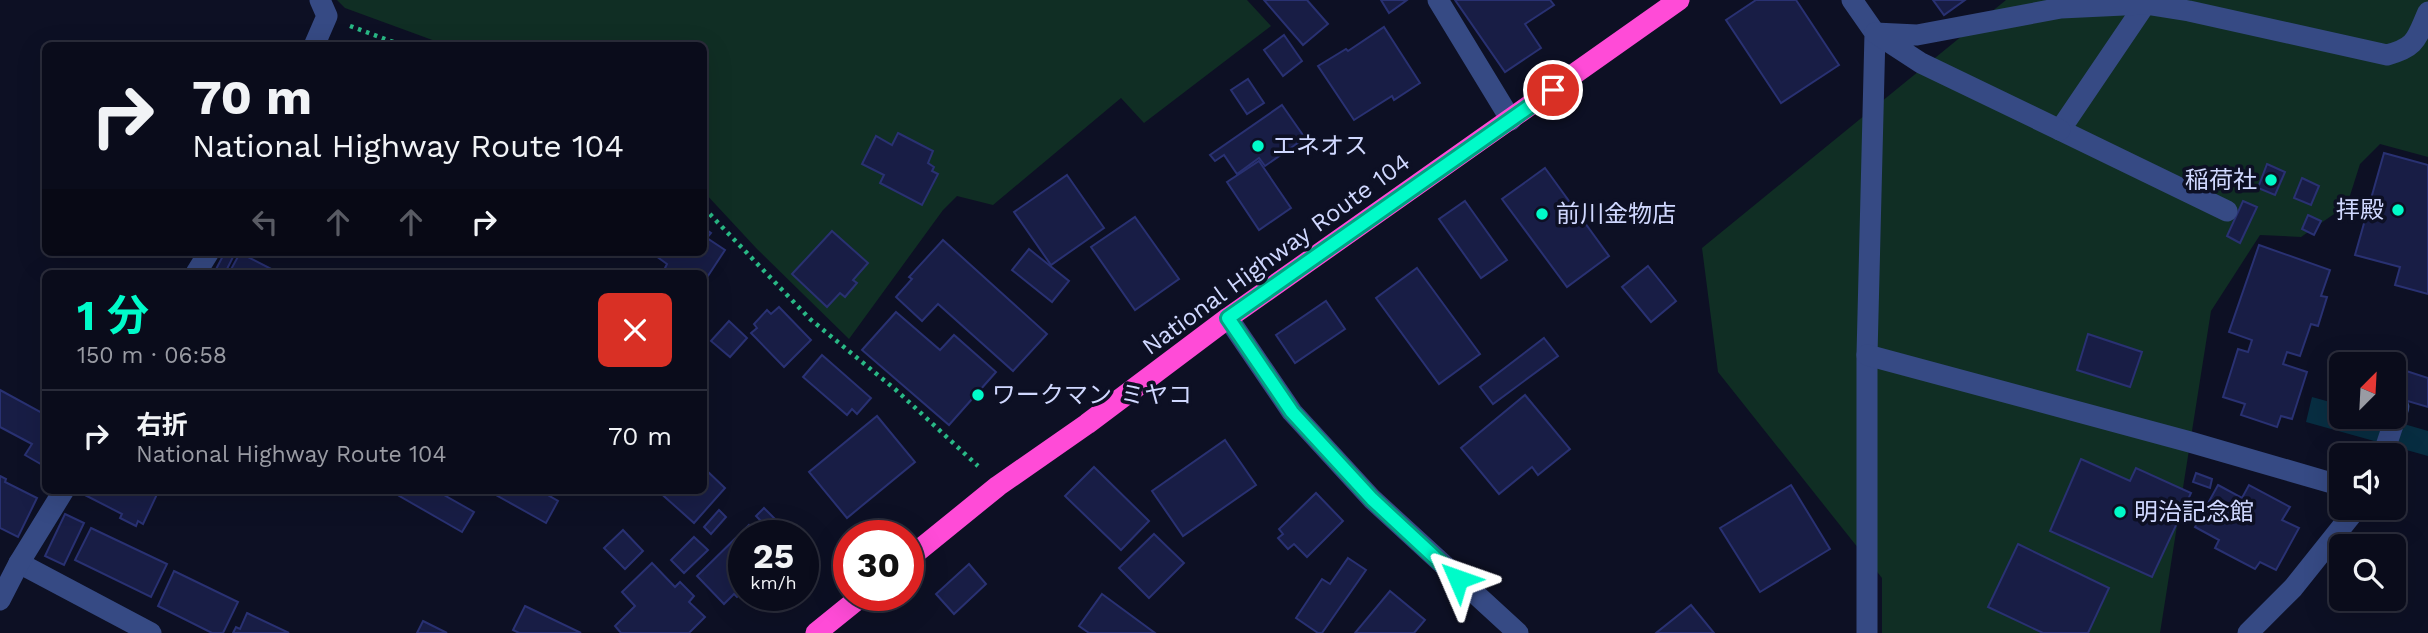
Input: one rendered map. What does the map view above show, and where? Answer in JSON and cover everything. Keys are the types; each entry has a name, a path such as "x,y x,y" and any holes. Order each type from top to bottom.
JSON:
{"highway":[{"name":"National Highway Route 104","path":"924,546 998,486 1087,424 1228,318 1679,0"},
{"path":"816,633 843,611"}],"street":[{"path":"1438,0 1511,120"},
{"path":"1852,0 1875,33 1921,63 2227,211"},
{"path":"1875,33 1917,35 2061,8 2146,2 2387,55 2407,49 2417,37 2428,12"},
{"path":"2060,130 2146,2"},
{"path":"315,42 323,8"},
{"path":"1867,633 1867,355 1875,33"},
{"path":"1228,318 1292,412 1372,499 1518,633"},
{"path":"1867,355 2329,482"},
{"path":"0,600 19,563 62,494"},
{"path":"2248,633 2293,588 2347,520"},
{"path":"19,563 151,633"}],"path":[{"path":"323,8 395,42"},
{"path":"707,211 810,320 896,390 998,486"}],"green space":[{"path":"337,0 1247,0 1271,26 1144,123 1121,98 993,205 957,196 943,210 849,339 757,249 707,195 707,42 438,42 345,8"},
{"path":"2006,0 2428,0 2428,157 2380,144 2360,164 2347,205 2301,237 2260,235 2211,311 2160,633 1882,633 1882,578 1718,372 1702,248"}],"water":[{"path":"2312,397 2329,402 2329,428 2306,422"},
{"path":"2406,425 2428,431 2428,456 2406,450 2406,443 2381,443 2331,429 2406,429"}],"building":[{"path":"1264,0 1307,0 1328,24 1303,45"},
{"path":"1381,0 1407,0 1389,13"},
{"path":"1455,0 1550,0 1554,5 1525,24 1541,48 1505,72"},
{"path":"1756,0 1796,0 1839,65 1781,103 1726,20"},
{"path":"1933,0 1965,0 1944,15"},
{"path":"1384,27 1420,83 1394,100 1392,96 1354,120 1318,66 1346,49 1348,51"},
{"path":"1284,35 1302,61 1283,76 1264,50"},
{"path":"1248,79 1264,103 1247,114 1231,90"},
{"name":"エネオス","path":"1282,105 1305,138 1265,166 1259,158 1237,174 1224,155 1215,161 1210,155"},
{"path":"898,133 933,151 928,163 934,167 932,171 938,174 922,205 880,183 884,175 862,164 876,136 892,145"},
{"name":"拝殿","path":"2384,153 2428,165 2428,294 2395,285 2400,267 2355,255"},
{"path":"1259,161 1291,208 1259,230 1227,182"},
{"name":"稲荷社","path":"2267,164 2285,172 2275,195 2258,188"},
{"path":"1545,168 1609,256 1567,287 1502,199"},
{"path":"1067,175 1104,228 1051,265 1014,212"},
{"path":"2302,178 2319,186 2311,205 2294,198"},
{"path":"1465,201 1507,260 1481,278 1439,219"},
{"path":"2243,201 2257,207 2240,243 2227,236"},
{"path":"2308,215 2321,221 2314,235 2302,229"},
{"path":"1135,217 1179,279 1135,310 1091,247"},
{"path":"832,231 868,263 853,280 857,283 845,297 840,293 827,307 792,274"},
{"path":"707,238 725,250 707,277 707,270 668,270 665,268 667,264 656,256 707,256"},
{"path":"943,240 1047,334 1013,371 938,304 922,321 896,297 912,279 909,277"},
{"path":"2259,245 2330,270 2321,296 2327,297 2318,326 2311,324 2300,356 2287,352 2283,364 2307,372 2292,419 2281,416 2277,427 2241,415 2245,404 2223,397 2238,349 2248,352 2252,340 2229,332"},
{"path":"1029,249 1069,281 1052,302 1012,270"},
{"path":"223,256 234,256 226,270 216,270"},
{"path":"238,256 246,256 273,270 231,270"},
{"path":"1648,266 1676,301 1651,322 1622,287"},
{"path":"1417,268 1480,354 1439,384 1376,298"},
{"path":"1326,301 1345,329 1295,363 1276,335"},
{"path":"779,307 811,340 784,367 751,333 757,328 754,324 767,310 771,314"},
{"path":"896,312 940,350 954,335 996,372 949,425 862,350"},
{"path":"729,321 747,338 730,357 711,341"},
{"path":"2088,334 2142,352 2130,387 2077,370"},
{"path":"1544,338 1558,356 1493,404 1480,387"},
{"path":"822,355 871,398 857,414 852,409 847,415 803,377"},
{"path":"2406,371 2428,378 2428,407 2406,401"},
{"path":"0,390 42,413 42,465 25,455 32,444 0,427"},
{"path":"1525,395 1570,449 1538,475 1532,467 1499,494 1461,448"},
{"path":"877,416 915,462 847,518 809,472"},
{"path":"1225,440 1256,485 1183,536 1152,491"},
{"name":"明治記念館","path":"2081,459 2130,481 2136,468 2191,493 2152,577 2050,531"},
{"path":"1094,467 1149,521 1121,550 1065,496"},
{"path":"707,471 725,488 694,523 661,494 707,494"},
{"path":"2196,473 2212,479 2210,488 2193,482"},
{"path":"0,476 6,479 5,482 37,498 18,537 0,528"},
{"path":"1791,485 1830,549 1760,592 1720,528"},
{"path":"2218,485 2242,498 2249,485 2290,507 2282,520 2299,528 2276,570 2260,562 2255,569 2215,548 2219,540 2195,527"},
{"path":"1316,493 1343,521 1307,557 1294,544 1288,549 1278,538 1283,534 1279,529"},
{"path":"83,494 157,494 143,524 138,521 136,526 120,518 122,514"},
{"path":"396,494 442,494 474,512 462,532"},
{"path":"494,494 546,494 558,501 546,523"},
{"path":"764,508 776,520 760,520 756,516"},
{"path":"719,510 726,517 711,534 704,527"},
{"path":"65,514 84,523 64,565 45,556"},
{"path":"91,528 167,564 151,597 75,560"},
{"path":"623,530 643,551 625,569 604,548"},
{"path":"1154,534 1184,563 1149,598 1119,568"},
{"path":"694,537 708,550 684,573 671,560"},
{"path":"2018,544 2109,588 2088,633 2043,633 1988,607"},
{"path":"728,546 728,600 724,604 697,576"},
{"path":"1348,558 1366,570 1322,633 1318,633 1296,618 1322,579 1330,584"},
{"path":"652,563 675,587 680,582 694,596 689,602 705,617 689,633 621,633 615,626 635,606 622,592"},
{"path":"969,564 986,584 954,614 936,594"},
{"path":"174,571 238,602 223,633 212,633 158,606"},
{"path":"1390,591 1425,620 1414,633 1355,633"},
{"path":"1102,594 1155,633 1089,633 1079,626"},
{"path":"1691,605 1714,633 1656,633"},
{"path":"525,606 581,633 519,633 513,630"},
{"path":"247,613 289,633 233,633 236,627 240,629"},
{"path":"423,621 447,633 417,633"}],"place":[{"name":"エネオス","path":"1258,146"},
{"name":"稲荷社","path":"2271,180"},
{"name":"拝殿","path":"2398,210"},
{"name":"前川金物店","path":"1542,214"},
{"name":"ワークマン ミヤコ","path":"978,395"},
{"name":"明治記念館","path":"2120,512"}],"route":[{"path":"1458,579 1372,499 1292,412 1228,318 1553,90"}]}
